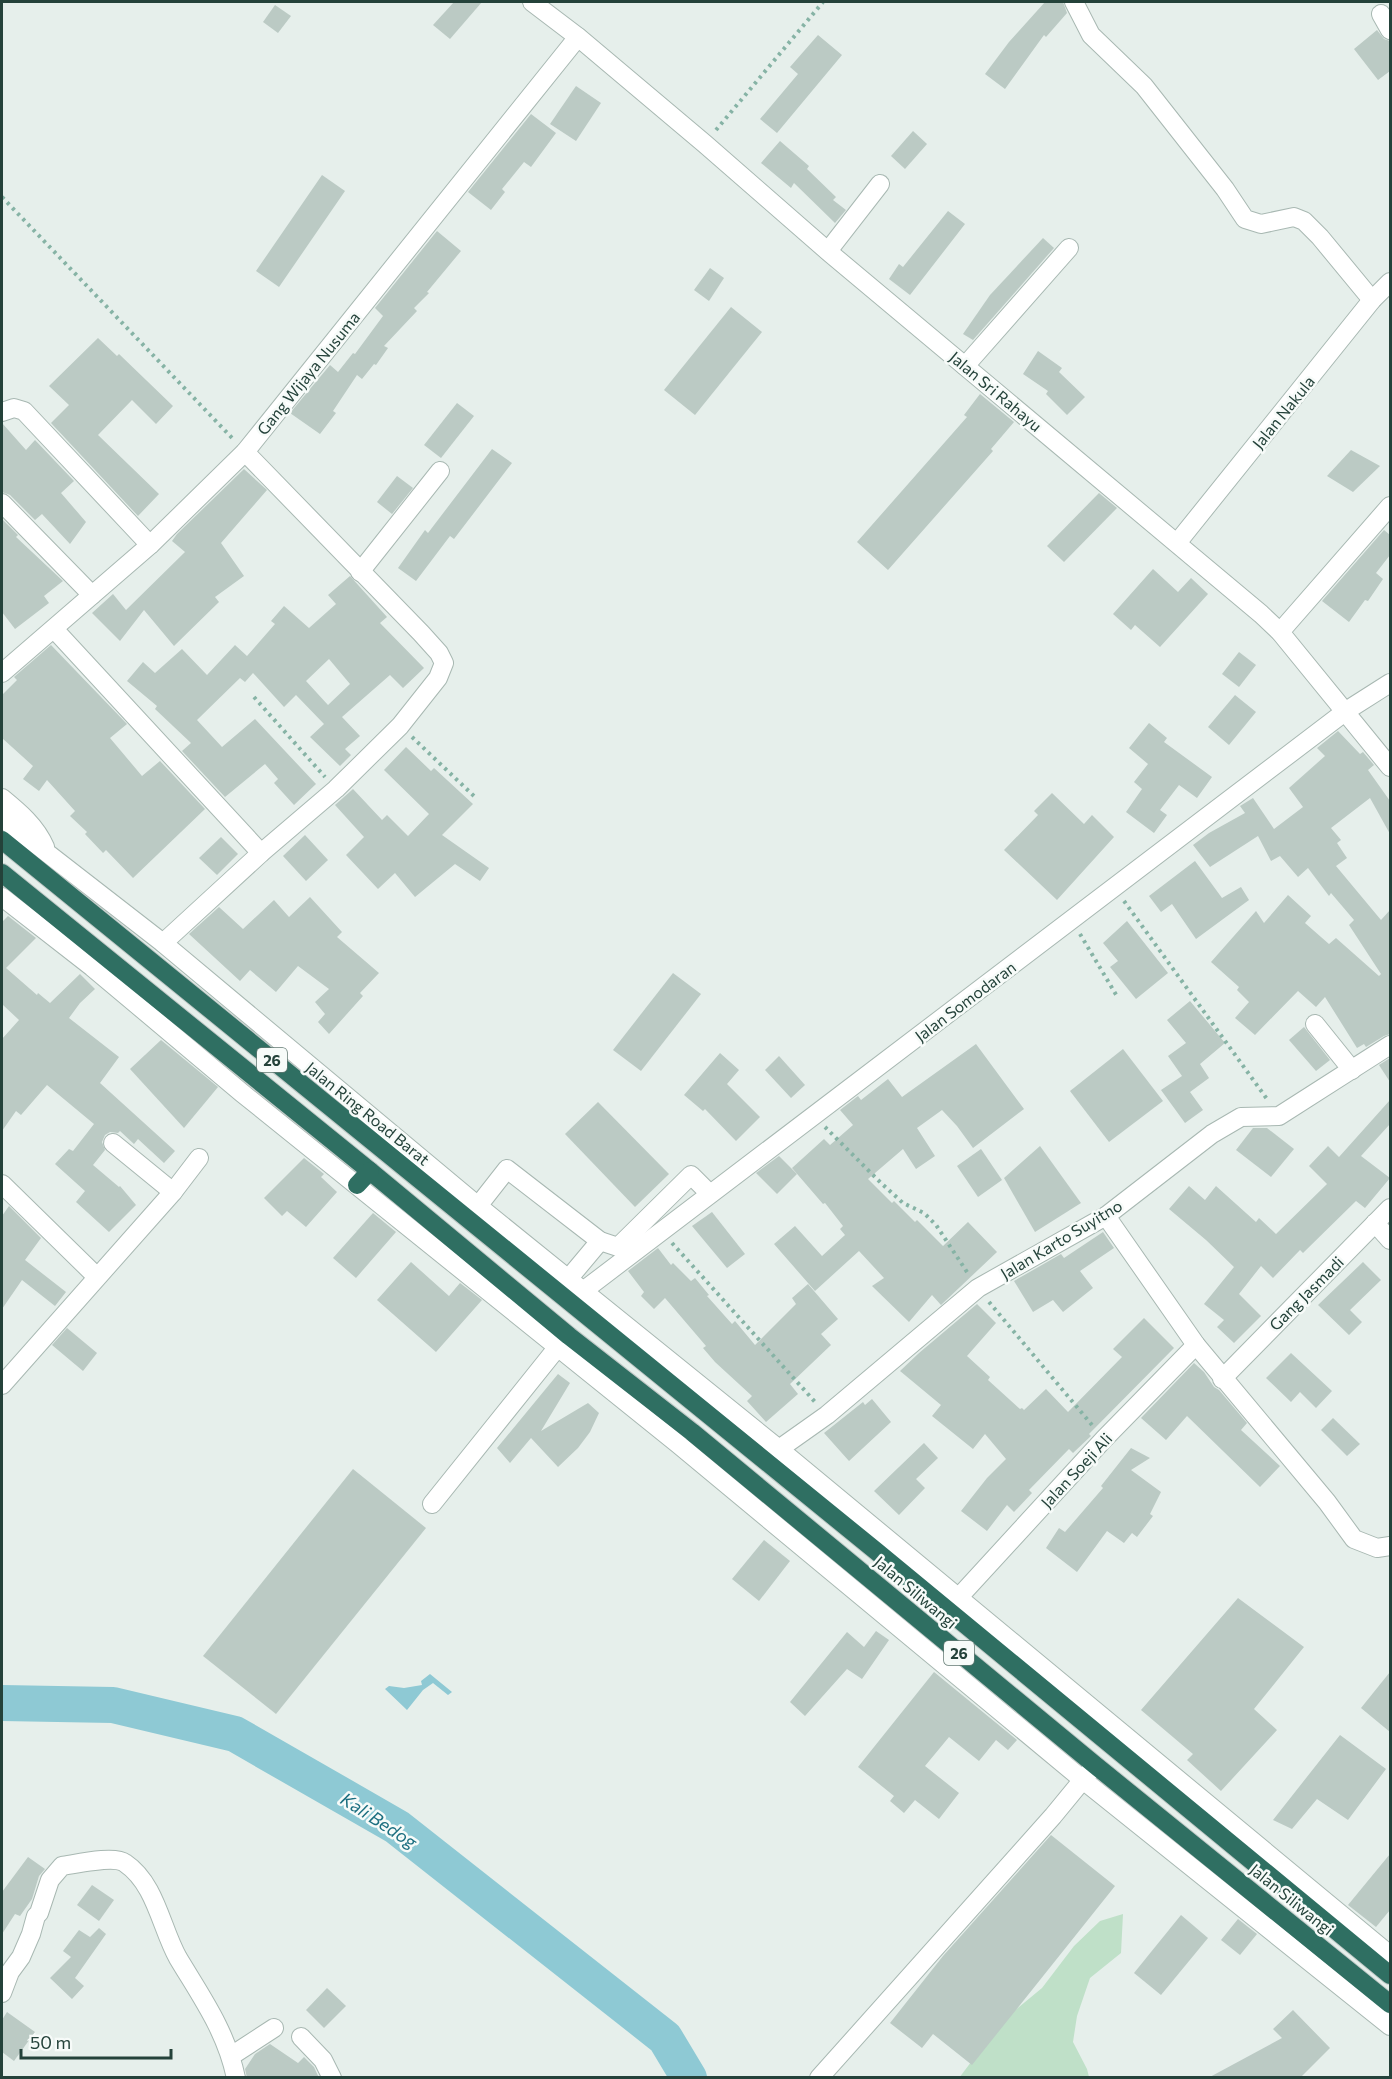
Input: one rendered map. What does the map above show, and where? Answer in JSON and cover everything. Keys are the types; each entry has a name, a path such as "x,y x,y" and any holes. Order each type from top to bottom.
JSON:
{"highway":[{"name":"Jalan Ring Road Barat","path":"2,840 43,862 542,1280"},
{"name":"26","path":"2,873 9,898 370,1171 528,1301"},
{"path":"357,1185 370,1171"},
{"path":"528,1301 542,1280"},
{"name":"Jalan Siliwangi","path":"542,1280 876,1551 1390,1975"},
{"name":"Jalan Siliwangi","path":"528,1301 692,1432 1095,1765 1390,2004"},
{"path":"680,1392 692,1378"}],"street":[{"name":"Jalan Sri Rahayu","path":"532,2 705,144 828,251 1280,632 1390,767"},
{"path":"1074,2 1091,35 1144,86 1225,189 1245,219 1261,224 1294,217 1304,221 1372,300"},
{"path":"1381,14 1390,30"},
{"name":"Gang Wijaya Nusuma","path":"2,673 150,545 245,452 578,38"},
{"path":"828,251 880,184"},
{"path":"965,366 1069,248"},
{"name":"Jalan Nakula","path":"1177,543 1372,300 1390,282"},
{"path":"2,412 14,408 24,411 150,545"},
{"path":"163,943 261,853 336,789 400,726 438,678 444,663 439,653 366,566 245,452"},
{"path":"366,566 440,471"},
{"path":"2,503 92,595"},
{"path":"1280,632 1390,506"},
{"path":"54,629 261,853"},
{"name":"Jalan Somodaran","path":"583,1291 1346,711 1390,683"},
{"path":"2,798 25,817 41,837 43,862"},
{"path":"2,818 25,837 43,862 163,943 478,1206 779,1449 1390,1954"},
{"path":"9,898 242,1093 678,1444 1083,1780 1390,2026"},
{"path":"1315,1024 1352,1070"},
{"path":"1279,1116 1390,1045"},
{"name":"Jalan Karto Suyitno","path":"779,1449 827,1415 978,1288 1106,1216 1212,1134 1241,1117 1279,1116"},
{"path":"113,1143 173,1192"},
{"path":"2,1385 96,1276 173,1192 199,1158"},
{"path":"478,1206 507,1168 600,1241 618,1246 691,1175 710,1194"},
{"path":"2,1184 96,1276"},
{"name":"Gang Jasmadi","path":"1222,1378 1390,1208"},
{"path":"1106,1216 1196,1345 1327,1502 1354,1539 1377,1548 1390,1546"},
{"path":"1375,1224 1390,1240"},
{"path":"569,1278 600,1241"},
{"name":"Jalan Soeji Ali","path":"959,1597 1104,1439 1196,1345"},
{"path":"432,1504 557,1348"},
{"path":"819,2078 1045,1825 1095,1765"},
{"path":"2,1993 10,1972 21,1957 32,1934 36,1916 50,1880 62,1866 110,1860 124,1861 153,1898 177,1956 212,2012 231,2056 236,2078"},
{"path":"231,2056 274,2028"},
{"path":"301,2037 323,2060 332,2078"}],"path":[{"path":"705,144 823,2"},
{"path":"2,197 245,452"},
{"path":"254,697 336,789"},
{"path":"400,726 475,797"},
{"path":"1114,888 1279,1116"},
{"path":"1072,920 1118,998"},
{"path":"814,1116 903,1203 924,1213 936,1225 978,1288 1104,1439"},
{"path":"662,1232 827,1415"}],"green space":[{"path":"1123,1914 1121,1953 1090,1978 1077,2016 1073,2042 1089,2077 959,2078 1002,2021 1042,1988 1074,1946 1100,1921"}],"water":[{"path":"430,1674 452,1692 448,1695 433,1683 423,1690 407,1710 385,1689 389,1686 404,1688 422,1685 421,1681"}],"building":[{"path":"454,2 482,2 450,39 433,25"},
{"path":"1045,2 1063,2 1067,13 1046,37 1044,35 1005,89 985,74 1009,42"},
{"path":"275,5 291,16 278,33 263,22"},
{"path":"1377,30 1384,39 1390,41 1390,71 1378,80 1354,49"},
{"path":"818,35 842,55 777,133 760,119 798,74 790,67"},
{"path":"576,86 601,103 576,141 550,124"},
{"path":"531,114 556,133 531,167 524,162 502,189 505,192 491,210 468,192"},
{"path":"913,131 927,144 905,169 891,156"},
{"path":"780,141 809,166 807,169 836,197 833,200 846,210 835,223 794,183 791,188 761,163"},
{"path":"322,175 345,191 279,287 256,271"},
{"path":"948,211 965,224 910,295 889,279 899,264 903,267"},
{"path":"437,231 461,251 427,292 429,293 414,308 417,311 384,346 388,348 376,365 374,364 362,379 357,375 333,411 336,413 320,434 290,413 330,365 338,372 353,353 355,354 383,316 375,308"},
{"path":"1043,238 1054,248 973,340 963,334 990,295"},
{"path":"710,268 724,278 709,301 694,290"},
{"path":"731,307 762,332 695,415 664,390"},
{"path":"98,338 117,356 119,354 173,406 156,424 132,400 98,435 159,494 138,516 51,423 69,405 49,386"},
{"path":"1038,351 1062,368 1059,372 1085,397 1067,415 1046,394 1048,391 1023,374"},
{"path":"980,394 1014,422 991,449 993,451 888,570 857,542 967,417 964,415"},
{"path":"457,403 474,416 441,458 424,445"},
{"path":"2,423 26,450 35,440 74,481 61,493 86,522 70,544 42,514 35,520 10,495 2,492"},
{"path":"492,449 512,463 454,539 450,536 416,581 398,568 425,530 428,533"},
{"path":"1351,450 1380,466 1353,492 1327,476"},
{"path":"244,469 267,490 221,543 244,576 215,597 219,602 174,646 144,610 120,641 92,613 113,594 126,610 185,552 172,541 177,534"},
{"path":"397,476 413,488 392,514 377,502"},
{"path":"1099,493 1117,508 1064,562 1047,546"},
{"path":"2,519 18,535 16,537 63,581 44,596 49,603 15,629 2,612"},
{"path":"1384,530 1390,535 1390,555 1376,573 1383,579 1368,601 1365,600 1349,622 1322,601"},
{"path":"1153,569 1178,592 1191,578 1208,594 1160,647 1135,625 1131,630 1113,614"},
{"path":"350,576 387,617 380,623 424,668 403,688 390,675 342,717 360,736 345,749 351,755 340,766 310,737 324,724 296,695 284,707 253,673 245,682 240,678 197,720 222,747 255,719 316,784 294,805 274,783 278,779 265,764 225,797 182,751 191,743 155,709 157,706 127,681 143,662 155,673 182,649 207,675 235,645 247,656 275,624 271,621 284,606 309,628 336,604 328,595","holes":["329,659 350,684 328,705 306,681"]},
{"path":"51,645 127,724 110,738 142,776 160,761 205,809 133,878 106,850 103,853 85,834 87,832 70,816 75,811 47,780 39,791 23,779 33,766 2,738 2,695 17,680 14,677"},
{"path":"1239,652 1256,665 1239,687 1222,674"},
{"path":"1235,695 1256,712 1229,745 1208,727"},
{"path":"1149,723 1167,738 1164,742 1212,777 1197,798 1179,785 1160,810 1167,815 1154,833 1126,812 1142,789 1134,782 1148,764 1129,748"},
{"path":"1338,731 1360,754 1363,752 1374,765 1368,770 1390,801 1390,834 1370,798 1331,828 1341,840 1337,843 1347,858 1336,866 1381,920 1390,910 1390,1034 1366,1047 1364,1044 1357,1048 1325,997 1316,1007 1298,991 1255,1035 1235,1018 1249,1002 1237,990 1239,987 1211,962 1256,911 1264,923 1288,895 1311,916 1305,923 1329,944 1336,938 1379,976 1381,974 1349,925 1354,920 1331,893 1329,896 1308,868 1298,877 1280,856 1271,861 1258,836 1210,867 1193,845 1209,833 1245,813 1240,806 1253,798 1274,829 1303,807 1289,788 1325,756 1317,748"},
{"path":"406,747 431,771 434,768 473,804 442,835 489,868 480,881 455,864 415,897 395,873 378,889 346,855 364,837 335,805 353,789 382,820 387,815 408,836 429,814 384,770"},
{"path":"1052,793 1084,824 1092,815 1114,837 1057,900 1004,850 1038,815 1034,811"},
{"path":"305,835 328,860 306,881 283,856"},
{"path":"221,837 238,854 217,875 199,858"},
{"path":"1195,861 1222,898 1241,887 1249,900 1196,939 1172,904 1161,912 1149,896"},
{"path":"310,897 342,932 337,937 379,973 360,993 363,996 329,1034 318,1022 325,1014 315,1002 329,989 298,966 276,992 250,970 240,981 189,934 219,907 243,929 274,900 289,917"},
{"path":"8,916 36,938 6,968 37,995 38,993 50,1003 80,974 95,989 80,1003 69,1018 119,1057 100,1083 175,1151 164,1163 138,1139 134,1144 120,1131 105,1135 102,1142 105,1150 93,1165 120,1186 136,1205 109,1232 76,1202 85,1191 55,1164 69,1149 73,1151 94,1124 47,1085 21,1115 16,1111 2,1131 2,1039 19,1020 2,1004 2,922"},
{"path":"1127,921 1168,973 1136,999 1110,967 1118,961 1103,943"},
{"path":"673,973 701,994 641,1071 613,1050"},
{"path":"1190,1001 1225,1043 1200,1064 1209,1078 1190,1092 1203,1110 1185,1123 1161,1090 1182,1076 1168,1056 1186,1043 1167,1020"},
{"path":"1304,1027 1330,1060 1316,1071 1289,1040"},
{"path":"161,1040 218,1087 184,1128 130,1069"},
{"path":"976,1044 1024,1109 973,1148 942,1110 917,1128 935,1156 916,1169 903,1149 868,1179 892,1203 894,1201 915,1222 917,1220 943,1246 968,1222 997,1252 941,1305 932,1295 909,1322 872,1286 884,1278 859,1251 815,1291 774,1244 795,1226 822,1256 845,1235 840,1229 843,1226 825,1203 823,1204 792,1168 824,1139 830,1145 853,1125 840,1110 858,1096 861,1100 888,1079 902,1097"},
{"path":"1123,1049 1163,1101 1109,1142 1070,1091"},
{"path":"720,1053 739,1070 727,1084 760,1117 736,1141 705,1109 703,1111 684,1095"},
{"path":"779,1056 805,1085 791,1098 765,1070"},
{"path":"1390,1058 1390,1082 1379,1065"},
{"path":"1390,1100 1390,1124 1361,1156 1390,1178 1365,1208 1356,1201 1303,1253 1300,1250 1273,1278 1261,1266 1239,1294 1261,1316 1234,1343 1217,1327 1224,1320 1204,1304 1234,1267 1169,1209 1189,1186 1205,1200 1216,1186 1256,1222 1259,1218 1276,1234 1327,1184 1309,1166 1328,1146 1339,1157"},
{"path":"598,1102 669,1174 635,1207 565,1134"},
{"path":"1253,1128 1267,1128 1294,1149 1271,1177 1236,1150"},
{"path":"1040,1146 1081,1203 1035,1232 1004,1178"},
{"path":"981,1149 1002,1180 978,1197 957,1166"},
{"path":"779,1156 797,1174 777,1194 756,1173"},
{"path":"304,1158 324,1174 321,1177 337,1192 306,1227 287,1211 282,1216 264,1198"},
{"path":"9,1206 41,1238 25,1260 66,1292 55,1306 22,1280 2,1309 2,1216"},
{"path":"712,1212 745,1254 727,1268 692,1226"},
{"path":"373,1213 396,1232 356,1278 333,1258"},
{"path":"1103,1232 1114,1248 1080,1271 1093,1288 1063,1312 1053,1300 1033,1312 1014,1281 1061,1254 1064,1258"},
{"path":"658,1248 671,1265 673,1263 691,1281 695,1278 709,1295 707,1296 732,1324 735,1321 755,1345 796,1304 792,1298 808,1284 838,1319 821,1334 831,1345 790,1384 798,1394 766,1422 747,1401 752,1396 715,1362 703,1348 706,1346 665,1298 654,1309 641,1296 644,1292 628,1271"},
{"path":"411,1262 449,1296 460,1283 482,1300 436,1352 377,1300"},
{"path":"1363,1262 1381,1280 1350,1310 1362,1322 1349,1335 1318,1305"},
{"path":"977,1304 996,1323 967,1356 990,1377 988,1380 1024,1410 1046,1389 1068,1412 1122,1357 1113,1349 1144,1318 1174,1348 1089,1434 1091,1436 1073,1453 1069,1449 1029,1490 1032,1493 1014,1512 1007,1505 987,1531 961,1511 987,1478 1006,1459 985,1434 973,1449 932,1416 941,1405 900,1371"},
{"path":"67,1328 97,1353 83,1371 52,1345"},
{"path":"1291,1353 1332,1391 1316,1408 1300,1392 1291,1402 1266,1378"},
{"path":"1194,1363 1247,1423 1241,1430 1280,1466 1260,1487 1187,1416 1166,1440 1141,1418"},
{"path":"558,1374 570,1383 541,1431 588,1403 599,1413 590,1432 578,1448 558,1467 531,1438 510,1463 497,1448"},
{"path":"872,1399 891,1422 849,1461 824,1433 863,1402 865,1405"},
{"path":"1333,1418 1360,1444 1347,1456 1321,1430"},
{"path":"924,1443 938,1458 916,1479 925,1488 899,1515 874,1491"},
{"path":"1131,1448 1150,1458 1131,1470 1161,1492 1150,1514 1153,1516 1137,1537 1132,1533 1124,1543 1107,1531 1077,1572 1046,1548 1059,1528 1065,1532 1103,1488 1101,1486"},
{"path":"353,1469 426,1528 276,1714 203,1656"},
{"path":"764,1540 790,1561 759,1601 732,1579"},
{"path":"1238,1598 1304,1647 1254,1709 1277,1730 1221,1791 1187,1760 1193,1754 1141,1710"},
{"path":"876,1631 889,1640 862,1679 847,1669 805,1716 790,1702 847,1632 864,1647"},
{"path":"934,1672 1017,1740 1008,1750 996,1740 979,1761 949,1737 925,1766 959,1793 939,1819 915,1800 904,1813 890,1801 894,1796 858,1767"},
{"path":"1390,1672 1390,1732 1361,1708"},
{"path":"1340,1735 1386,1769 1348,1820 1317,1799 1292,1829 1273,1820"},
{"path":"1051,1835 1115,1886 972,2065 933,2034 922,2048 890,2023 943,1956"},
{"path":"1390,1854 1390,1910 1376,1927 1348,1905"},
{"path":"28,1857 45,1869 39,1876 32,1899 20,1916 15,1914 2,1934 2,1892"},
{"path":"92,1885 114,1900 99,1921 77,1905"},
{"path":"1181,1915 1208,1938 1161,1995 1134,1973"},
{"path":"1238,1919 1257,1934 1240,1955 1221,1940"},
{"path":"99,1928 106,1934 75,1978 84,1986 72,1999 50,1978 71,1957 63,1951 79,1930 90,1937"},
{"path":"327,1988 346,2006 324,2028 306,2010"},
{"path":"1293,2010 1330,2048 1300,2078 1208,2078 1282,2038 1273,2029"},
{"path":"7,2012 35,2032 14,2061 2,2052 2,2020"},
{"path":"270,2044 298,2063 304,2057 314,2067 319,2078 247,2078 245,2069 255,2054"}],"waterway":[{"name":"Kali Bedog","path":"2,1703 113,1705 235,1734 397,1827 665,2038 689,2078"}]}
